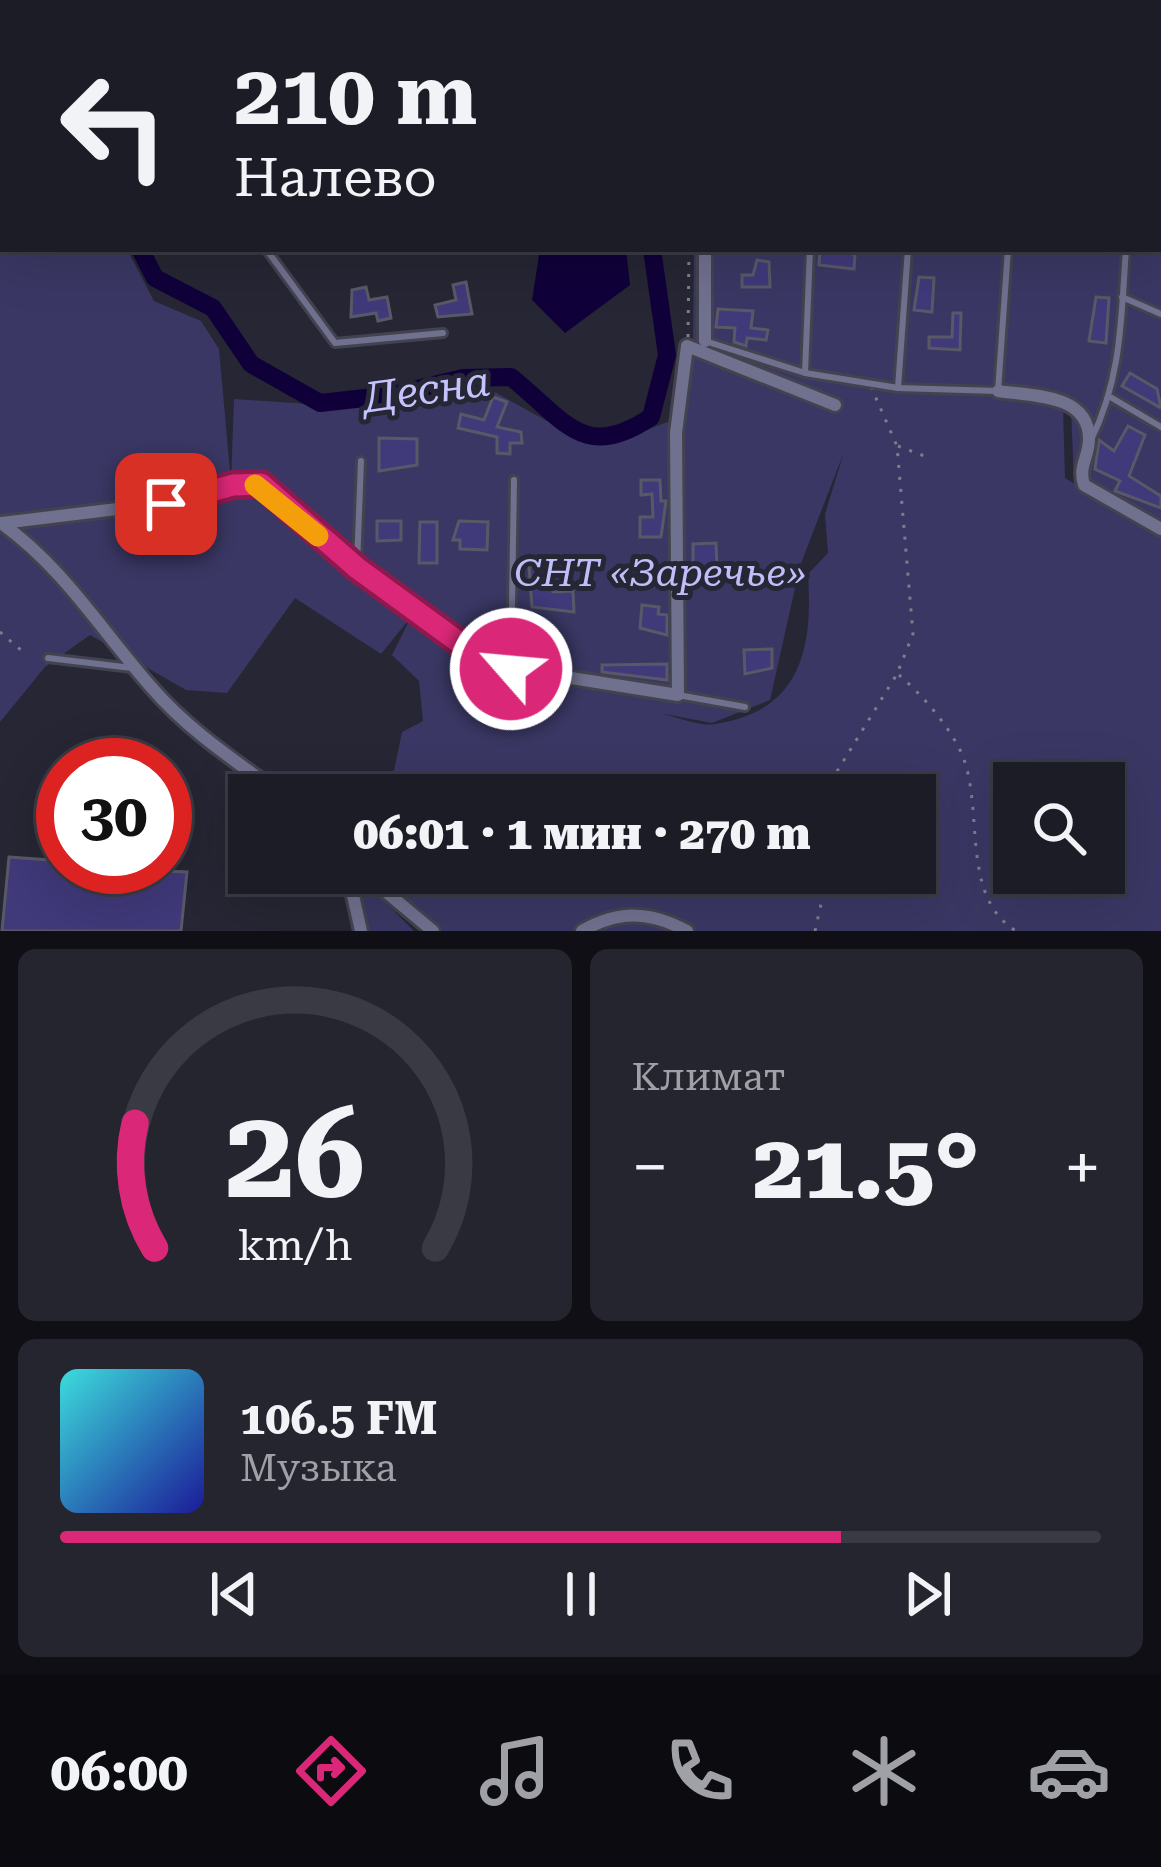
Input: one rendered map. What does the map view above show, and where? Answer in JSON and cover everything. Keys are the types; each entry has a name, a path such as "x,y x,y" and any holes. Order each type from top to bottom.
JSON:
{"street":[{"path":"705,252 705,341"},
{"path":"1,523 191,500 233,485 261,484 357,568 490,665 678,695 676,433 687,346 835,405"},
{"path":"998,391 1065,400 1079,413 1089,443 1081,468 1089,491 1161,530"},
{"path":"1,523 46,556 136,668 195,730 254,774"},
{"path":"353,894 361,931"},
{"path":"389,894 433,931"},
{"path":"582,931 620,915 642,914 687,931"}],"lane":[{"path":"268,252 335,343 443,333"},
{"path":"805,374 810,252"},
{"path":"898,388 908,252"},
{"path":"705,341 805,374 872,387 998,391 1008,252"},
{"path":"1089,443 1112,398 1122,341 1126,252"},
{"path":"1122,297 1161,314"},
{"path":"1112,398 1161,427"},
{"path":"357,568 361,461"},
{"path":"511,669 514,480"},
{"path":"47,658 136,668"},
{"path":"678,695 746,706"}],"path":[{"path":"687,346 689,252"},
{"path":"836,774 847,749 897,674 913,634 897,446 872,387"},
{"path":"897,446 927,457"},
{"path":"0,632 22,651"},
{"path":"897,674 917,690 961,751 985,886 998,920 1016,931"},
{"path":"815,931 823,894"}],"green space":[{"name":"СНТ «Заречье»","path":"0,252 129,252 154,301 201,321 219,349 231,482 234,399 325,405 491,390 576,437 620,440 670,421 683,343 693,343 694,252 1161,252 1161,527 1074,482 1071,410 1063,408 1065,478 1161,535 1161,931 443,931 402,894 936,894 936,774 393,774 402,732 423,721 419,681 392,655 411,617 381,654 295,598 227,693 186,690 90,635 45,667 0,722","holes":["844,452 825,514 828,553 808,574 808,627 796,672 784,691 767,706 715,724 659,713 712,723 770,700 800,566","262,494 479,662 260,497 234,499"]},
{"path":"377,894 414,931 369,931 362,898"}],"shaded area":[{"path":"540,252 626,252 630,285 565,333 532,300"}],"building":[{"path":"820,252 855,254 854,269 819,265"},
{"path":"757,260 769,262 770,287 742,287 742,275 753,275"},
{"path":"919,277 934,278 932,312 914,310"},
{"path":"466,282 472,314 438,317 435,305 456,300 453,285"},
{"path":"366,287 369,300 387,297 391,318 378,321 376,313 351,317 352,290"},
{"path":"1096,297 1109,298 1106,343 1089,341"},
{"path":"718,309 753,311 751,328 768,330 766,340 747,338 746,346 734,342 735,328 716,327"},
{"path":"953,313 961,313 960,350 929,348 929,337 952,337"},
{"path":"1130,373 1157,389 1161,408 1122,386"},
{"path":"493,397 507,402 497,427 521,432 522,443 510,443 510,454 497,453 497,437 458,428 461,414 484,420"},
{"path":"1128,426 1145,435 1129,476 1161,496 1161,508 1115,491 1120,481 1095,469 1099,440 1114,451"},
{"path":"379,438 417,439 417,465 379,471"},
{"path":"641,480 660,480 661,501 666,501 661,537 640,537 640,517 653,517 652,494 641,495"},
{"path":"377,521 401,521 401,540 377,541"},
{"path":"459,521 488,522 487,550 460,549 460,540 453,540"},
{"path":"420,522 437,522 437,563 419,563"},
{"path":"716,543 717,568 693,568 693,544"},
{"path":"550,564 553,592 573,591 574,612 532,607 529,566"},
{"path":"642,605 659,607 658,614 667,615 667,635 640,628"},
{"path":"772,649 772,668 745,674 744,650"},
{"path":"667,664 667,680 602,672 602,665"},
{"path":"9,857 36,859 36,894 185,894 181,931 2,931"}],"waterway":[{"name":"Десна","path":"142,252 155,278 213,308 251,364 320,403 392,395 463,378 511,377 561,420 591,436 628,430 651,417 667,355 652,252"}],"slow traffic":[{"path":"255,485 261,484 318,536"}],"route":[{"path":"166,504 233,485 261,484 357,568 490,665 511,669"}]}
